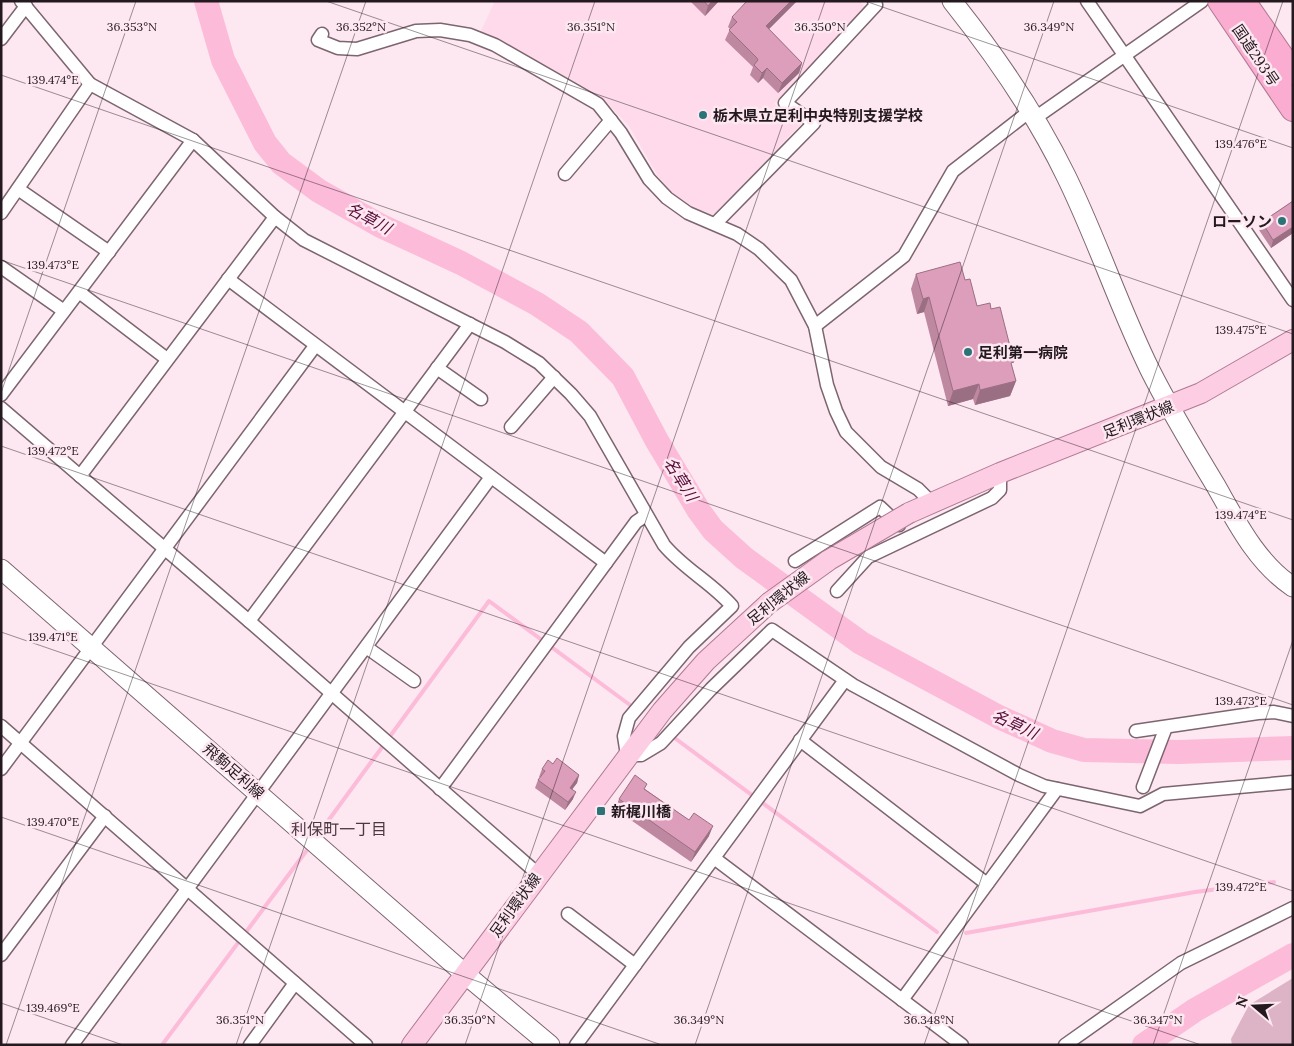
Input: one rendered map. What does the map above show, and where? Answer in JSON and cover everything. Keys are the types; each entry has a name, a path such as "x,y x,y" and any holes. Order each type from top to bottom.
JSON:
{"highway":[{"name":"国道293号","path":"1220,1 1293,109"},
{"name":"国道293号","path":"1243,1 1293,73"}],"main road":[{"name":"足利環状線","path":"412,1045 627,755 662,711 706,662 769,603 829,560 909,513 1000,473 1170,407 1220,384 1293,340"}],"street":[{"path":"715,224 814,123 785,103 876,5 874,1"},
{"path":"952,1 978,34 1032,115 1066,176 1150,369 1170,407 1257,554 1277,576 1293,587"},
{"path":"1086,1 1293,300"},
{"path":"814,326 904,256 953,171 1032,115 1202,1"},
{"path":"1,39 23,4 90,84 192,140 275,217 304,240 525,353 554,376 590,416 601,432 646,515 673,556 723,596 732,606 689,647 629,718 624,736 627,755 641,755 661,743 711,689 772,630 845,680 979,755 1036,782 1057,789 1140,806 1163,794 1293,782"},
{"path":"322,34 318,40 338,48 357,49 416,32 440,30 470,35 495,45 598,104 611,120 649,179 667,198 688,213 737,234 759,249 791,280 814,326 828,385 836,411 846,432 881,467 918,489 932,503"},
{"path":"1,213 90,84"},
{"path":"564,174 611,120"},
{"path":"1,395 192,140"},
{"path":"18,189 108,252"},
{"path":"80,476 275,217"},
{"path":"1,267 64,311"},
{"path":"228,279 606,563"},
{"path":"79,292 167,359"},
{"path":"249,620 470,324"},
{"path":"1,769 93,648 315,346"},
{"path":"437,368 481,399"},
{"path":"511,427 554,376"},
{"path":"1,408 249,620 331,695 538,874"},
{"path":"837,591 868,557 992,498 1000,490 1000,473"},
{"path":"72,1045 491,477"},
{"path":"795,561 880,507 911,535"},
{"path":"440,789 636,522 646,515"},
{"name":"飛駒足利線","path":"1,569 465,974 550,1045"},
{"path":"366,647 414,681"},
{"path":"576,1045 845,680"},
{"path":"1136,731 1165,731 1258,713 1274,712 1293,716"},
{"path":"1,726 366,1045"},
{"path":"1144,782 1165,731"},
{"path":"800,740 987,884"},
{"path":"902,1000 1057,789"},
{"path":"1,955 104,816"},
{"path":"714,858 962,1045"},
{"path":"1065,1045 1181,962 1293,908"},
{"path":"568,914 635,965"},
{"path":"250,1045 295,983"}],"shaded area":[{"name":"栃木県立足利中央特別支援学校","path":"495,1 860,1 866,9 774,104 801,124 714,215 693,207 673,195 658,176 629,126 609,105 480,33"},
{"path":"1293,978 1293,1045 1232,1045 1231,1039 1249,1005"}],"building":[{"path":"704,1 712,1 708,6"},
{"path":"747,1 791,1 766,26 802,63 782,83 767,68 762,73 754,65 758,60 757,58 729,30 737,22 732,17"},
{"name":"ローソン","path":"1293,201 1293,227 1273,240 1262,222"},
{"name":"足利第一病院","path":"960,262 965,280 970,279 977,306 990,303 991,309 1000,307 1014,362 1011,363 1016,381 980,390 979,384 953,391 929,297 923,299 916,274"},
{"path":"557,758 579,775 570,788 576,792 568,802 538,780 545,771 542,769 548,760 553,764"},
{"path":"635,775 647,784 644,789 689,820 694,813 713,826 695,852 619,799"}],"waterway":[{"name":"名草川","path":"206,1 223,60 265,143 281,163 319,191 381,226 461,263 537,304 579,332 623,377 657,441 699,511 713,530 744,558 861,643 999,717 1052,741 1084,750 1179,752 1293,748"},
{"path":"317,836 489,601 630,705"},
{"path":"676,739 937,932"},
{"path":"162,1045 310,846"},
{"path":"966,933 1195,892 1274,882"},
{"path":"1144,1045 1195,1010 1293,955"}],"place":[{"name":"栃木県立足利中央特別支援学校","path":"703,115"},
{"name":"ローソン","path":"1282,221"},
{"name":"足利第一病院","path":"968,352"},
{"name":"新梶川橋","path":"601,811"}],"district":[{"name":"利保町一丁目","path":"339,829"}]}
